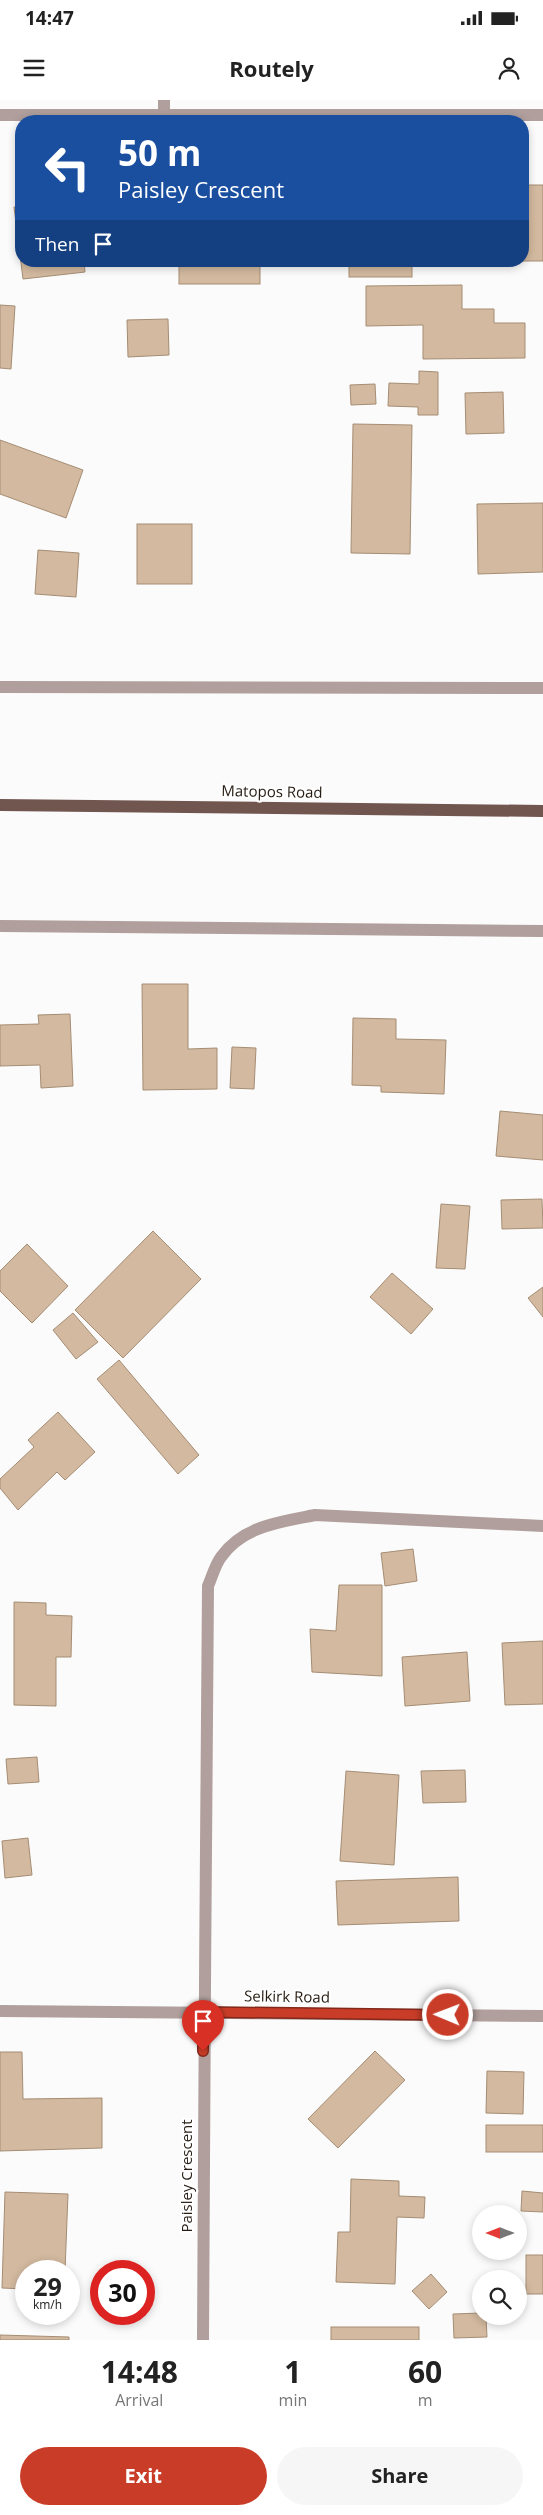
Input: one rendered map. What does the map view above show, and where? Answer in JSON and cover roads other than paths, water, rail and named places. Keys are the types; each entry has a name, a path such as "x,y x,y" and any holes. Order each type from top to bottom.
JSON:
{"main road":[{"name":"Matopos Road","path":"0,805 543,812"}],"street":[{"path":"164,100 164,114"},
{"path":"0,115 543,115"},
{"path":"0,687 543,688"},
{"path":"0,926 543,931"},
{"name":"Paisley Crescent","path":"203,2340 203,2012 207,1800 208,1586 221,1557 245,1533 279,1522 315,1515 543,1526"},
{"name":"Selkirk Road","path":"0,2011 543,2016"}]}
